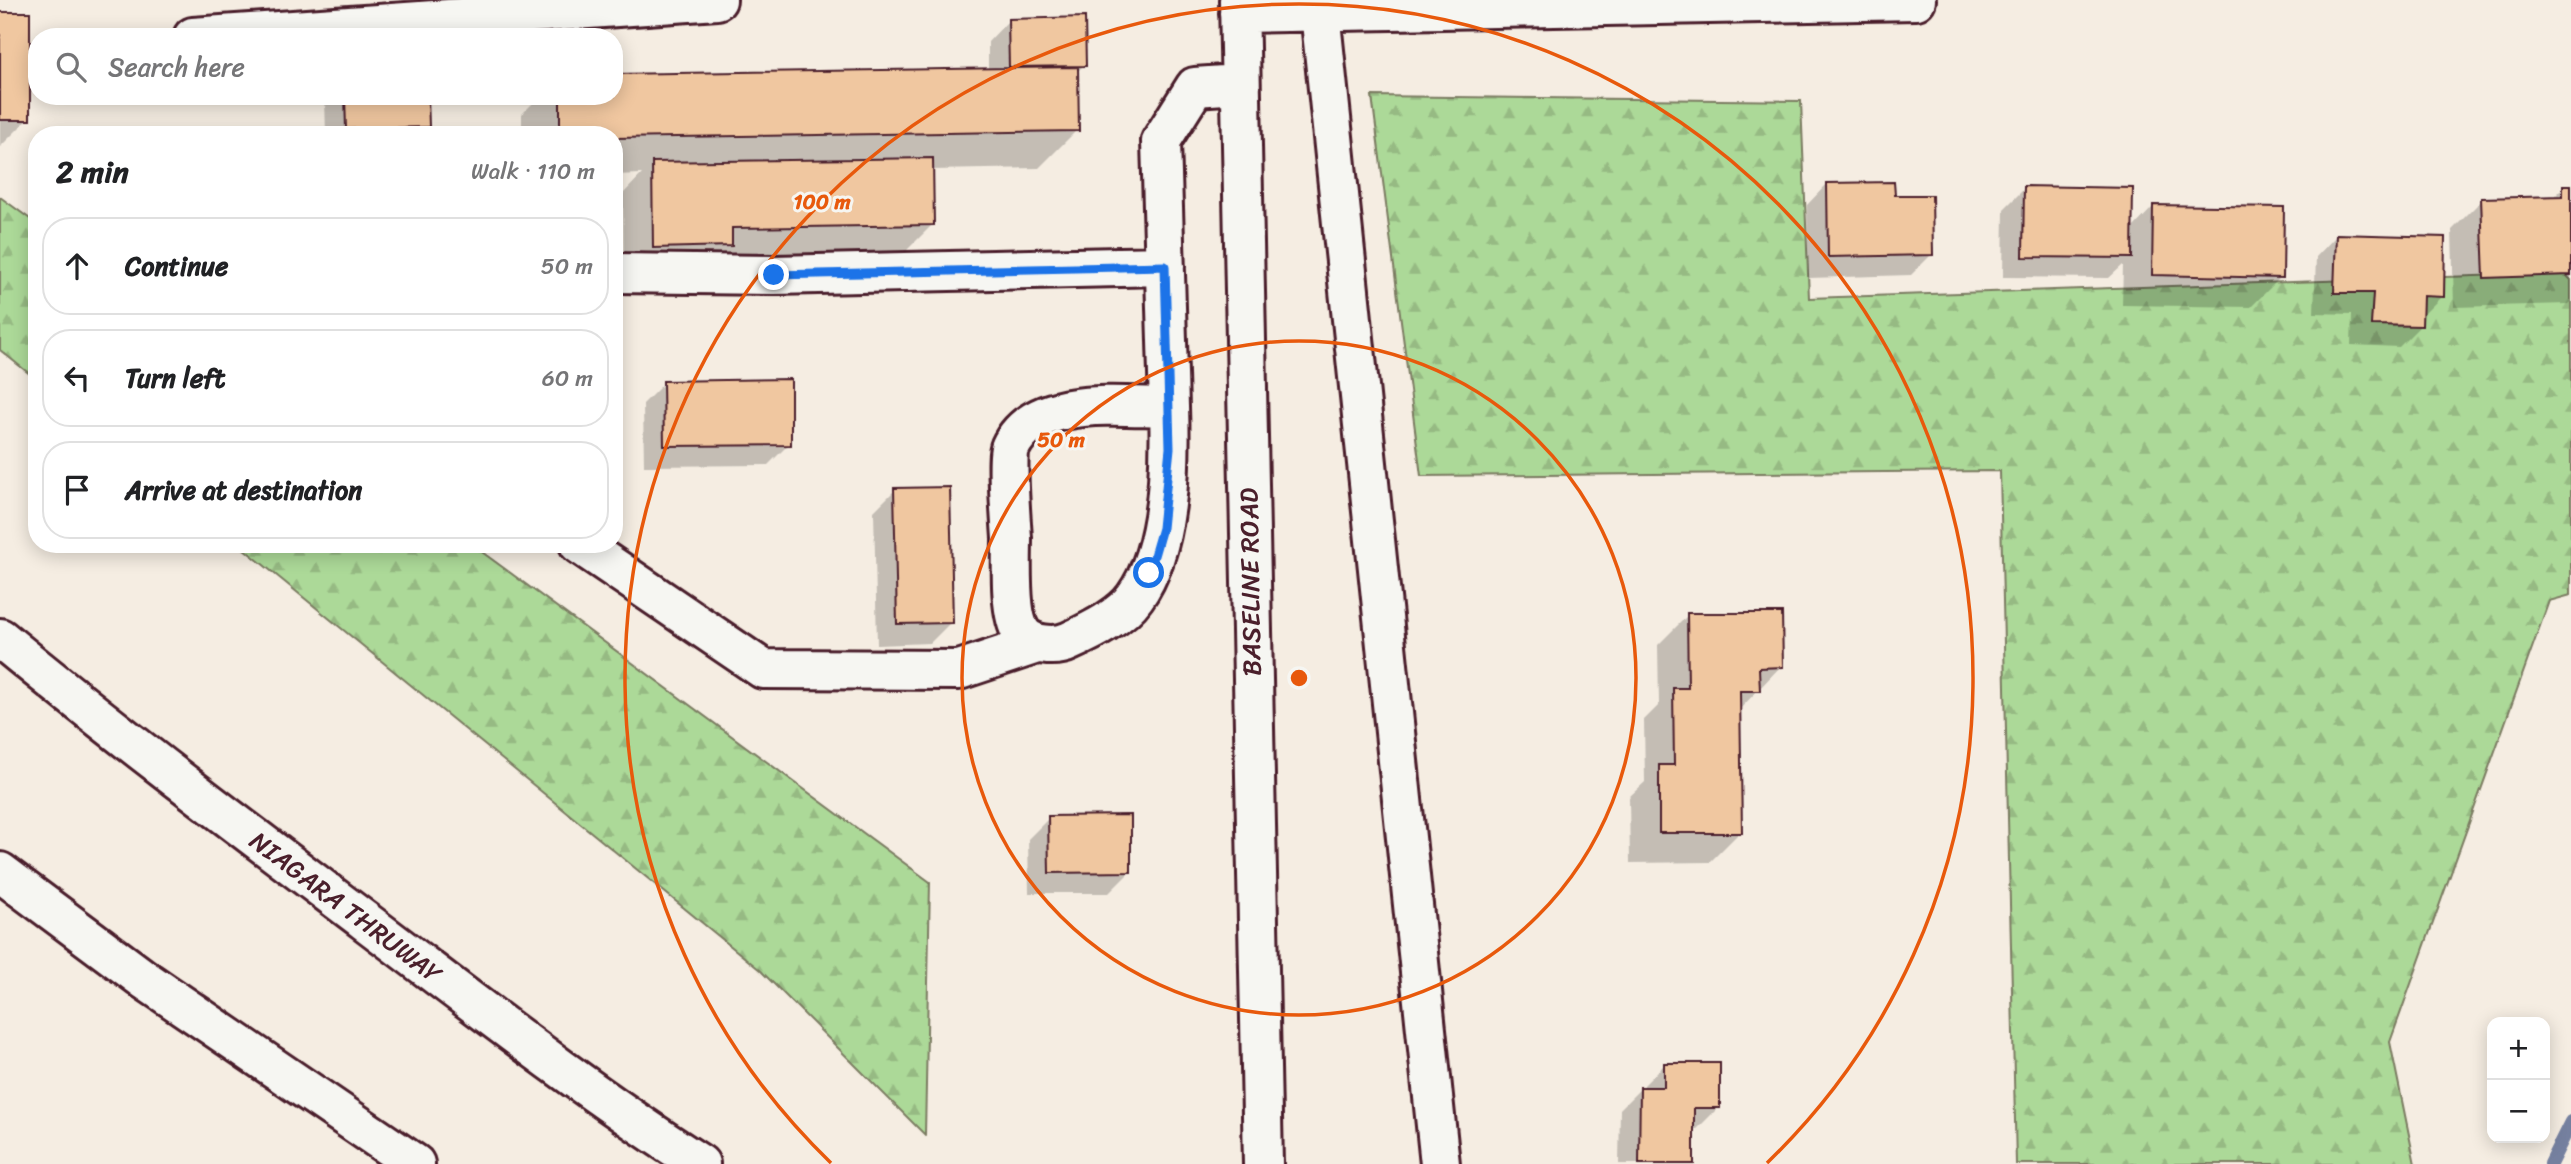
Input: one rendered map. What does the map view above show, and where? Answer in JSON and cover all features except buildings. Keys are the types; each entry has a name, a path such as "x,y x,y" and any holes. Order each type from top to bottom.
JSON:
{"main road":[{"path":"320,28 717,0"},
{"path":"1239,6 1320,12 1916,0"},
{"name":"BASELINE ROAD","path":"1239,6 1263,1164"},
{"path":"1320,12 1440,1164"},
{"path":"592,553 762,669 959,670 1037,644 1066,643 1104,623 1134,599 1149,573 1162,528 1170,448 1161,141 1195,87 1239,84"},
{"path":"623,273 774,275 1165,266"},
{"path":"1037,644 1021,633 1014,607 1009,449 1030,422 1074,407 1169,407"},
{"name":"NIAGARA THRUWAY","path":"0,638 84,708 470,1000 641,1126 700,1164"},
{"path":"0,872 145,980 415,1164"}],"green space":[{"path":"1372,96 1801,101 1809,298 2564,273 2571,280 2571,595 2549,601 2390,1042 2415,1164 2016,1164 2000,471 1421,476"},
{"path":"0,197 28,217 28,373 0,350"},
{"path":"249,553 483,553 930,882 925,1135 760,970"}],"waterway":[{"path":"2550,1164 2571,1122"}],"route":[{"path":"774,275 1165,266 1170,448 1162,528 1149,573"}]}
